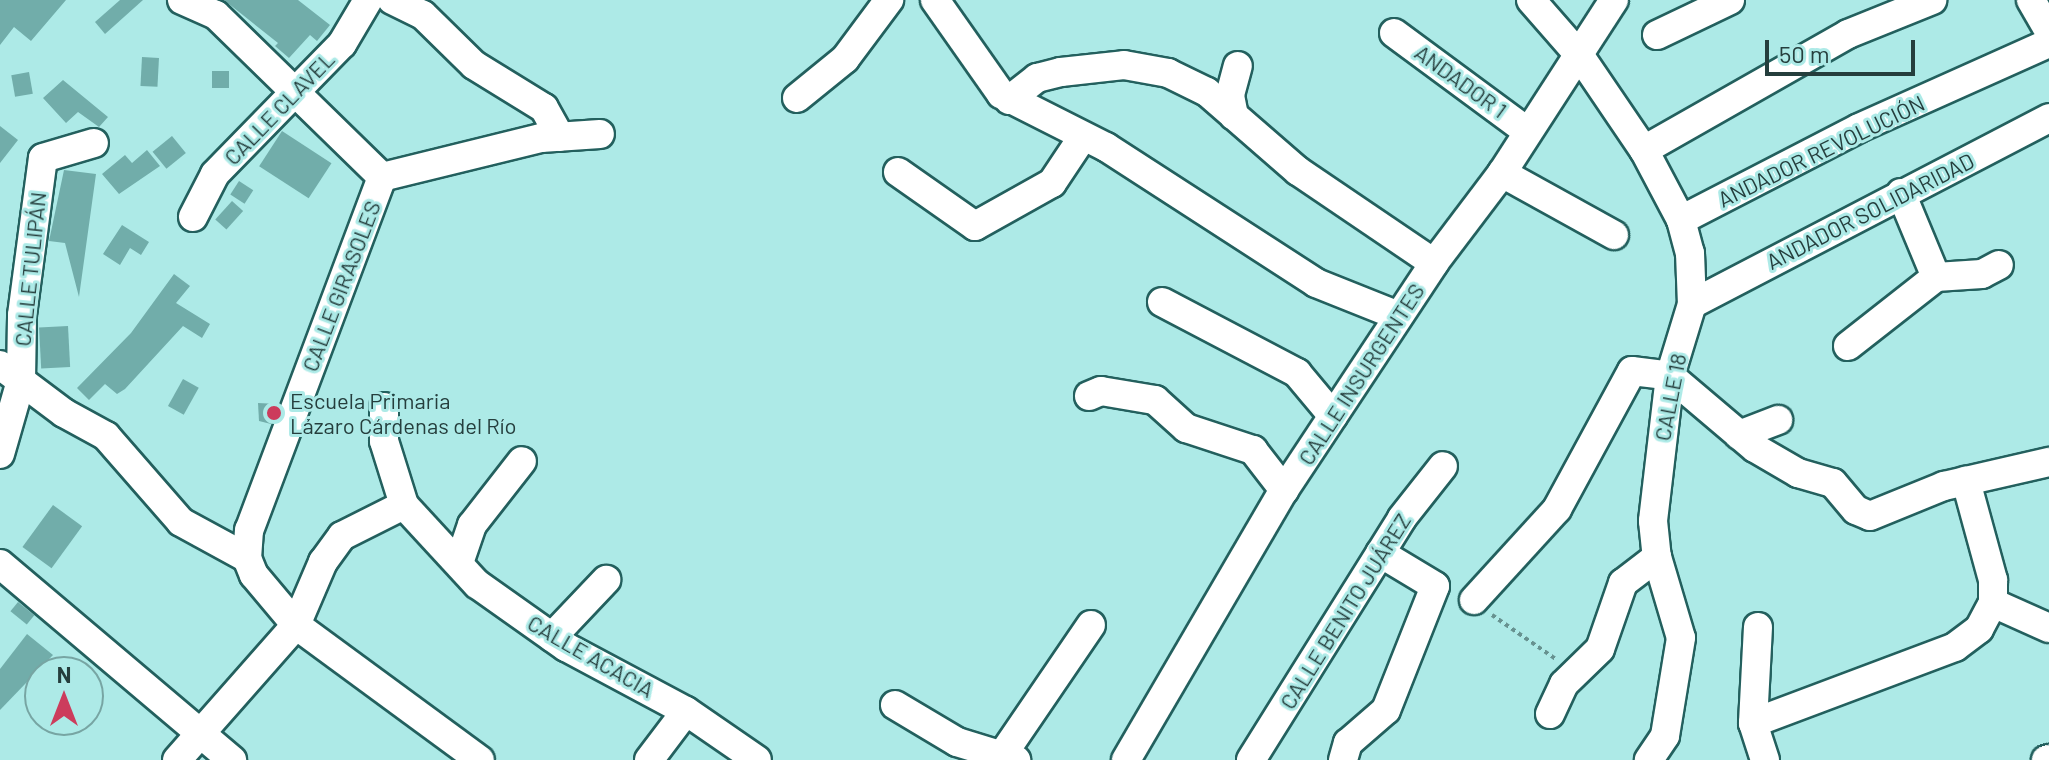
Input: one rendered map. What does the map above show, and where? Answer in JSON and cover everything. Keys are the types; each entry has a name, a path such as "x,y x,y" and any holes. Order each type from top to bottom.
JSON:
{"street":[{"name":"CALLE GIRASOLES","path":"182,0 216,15 382,177 249,530 247,558"},
{"name":"CALLE CLAVEL","path":"193,217 215,174 342,44 368,0"},
{"path":"392,0 423,15 474,65 544,108 560,137"},
{"path":"797,98 845,59 889,0"},
{"path":"935,0 1009,100 1106,147 1316,283 1399,316"},
{"name":"CALLE 18","path":"1531,0 1580,56 1644,150 1681,220 1690,253 1692,304 1670,376 1653,521 1657,557 1681,638 1665,736 1649,760"},
{"name":"CALLE INSURGENTES","path":"1126,760 1284,490 1434,263 1502,173 1614,0"},
{"path":"1657,35 1730,0"},
{"path":"1644,150 1848,34 1932,0"},
{"path":"2031,0 2049,31"},
{"name":"ANDADOR 1","path":"1394,33 1527,131"},
{"name":"ANDADOR REVOLUCIÓN","path":"1681,220 1859,128 2049,43"},
{"path":"1009,100 1037,78 1124,65 1168,73 1207,92 1298,171 1434,263"},
{"path":"1234,116 1230,95 1238,66"},
{"name":"ANDADOR SOLIDARIDAD","path":"1692,304 2049,118"},
{"path":"382,177 560,137 600,134"},
{"path":"898,172 975,226 1052,183 1082,138"},
{"name":"CALLE TULIPÁN","path":"10,373 22,315 43,158 94,143"},
{"path":"1502,173 1614,235"},
{"path":"1901,193 1936,277"},
{"path":"1848,346 1936,277 1982,274 1999,265"},
{"path":"1162,302 1297,373 1333,416"},
{"path":"1474,600 1557,509 1627,375 1638,370 1670,376 1739,435 1798,473 1833,483 1856,510 1870,516 1966,481 2049,462"},
{"path":"0,454 10,373 106,436 181,522 247,558 254,575 296,625 480,760"},
{"path":"1089,396 1101,391 1155,400 1186,428 1253,450 1284,490"},
{"path":"177,760 296,625 323,562 342,536 404,505 384,441 384,407"},
{"path":"1739,435 1778,420"},
{"path":"459,563 472,525 522,461"},
{"name":"CALLE BENITO JUÁREZ","path":"1251,760 1380,553 1443,466"},
{"path":"1753,723 1955,647 1979,629 1993,603 1993,580 1966,481"},
{"name":"CALLE ACACIA","path":"404,505 477,584 552,637 686,711 757,760"},
{"path":"1343,760 1348,743 1386,710 1435,586 1380,553"},
{"path":"1550,714 1564,684 1600,649 1623,583 1657,557"},
{"path":"0,564 232,760"},
{"path":"552,637 606,580"},
{"path":"1993,603 2049,628"},
{"path":"895,705 957,742 1009,757 1091,625"},
{"path":"1758,627 1753,723 1765,760"},
{"path":"649,760 686,711"}],"path":[{"path":"1474,600 1576,672"}],"building":[{"path":"0,0 66,0 31,41 14,27 0,45"},
{"path":"120,0 143,0 105,34 95,22"},
{"path":"224,0 298,0 330,25 317,41 310,35 289,58 275,46 278,43"},
{"path":"142,57 159,58 157,87 140,86"},
{"path":"212,71 229,71 229,88 212,88"},
{"path":"29,72 33,94 15,97 11,75"},
{"path":"63,80 108,117 99,127 78,112 66,123 43,98"},
{"path":"0,126 18,140 0,163"},
{"path":"282,131 331,163 309,198 259,166"},
{"path":"172,136 186,153 166,169 153,152"},
{"path":"147,150 160,166 119,194 102,174 125,155 132,163"},
{"path":"64,170 96,174 79,297 65,243 49,241"},
{"path":"239,181 253,190 245,204 230,194"},
{"path":"232,201 243,211 226,230 215,220"},
{"path":"122,225 149,242 141,255 130,248 120,265 103,254"},
{"path":"174,274 190,286 176,303 210,324 202,338 183,326 125,389 117,394 105,384 89,400 77,388 131,333"},
{"path":"68,326 70,367 41,368 39,328"},
{"path":"183,379 199,388 184,415 168,406"},
{"path":"258,403 278,404 271,424 259,421"},
{"path":"53,505 82,526 52,568 22,547"},
{"path":"18,602 34,615 27,625 10,611"},
{"path":"27,634 53,655 24,656 24,685 0,710 0,669"}],"place":[{"name":"Escuela Primaria Lázaro Cárdenas del Río","path":"274,413"}]}
